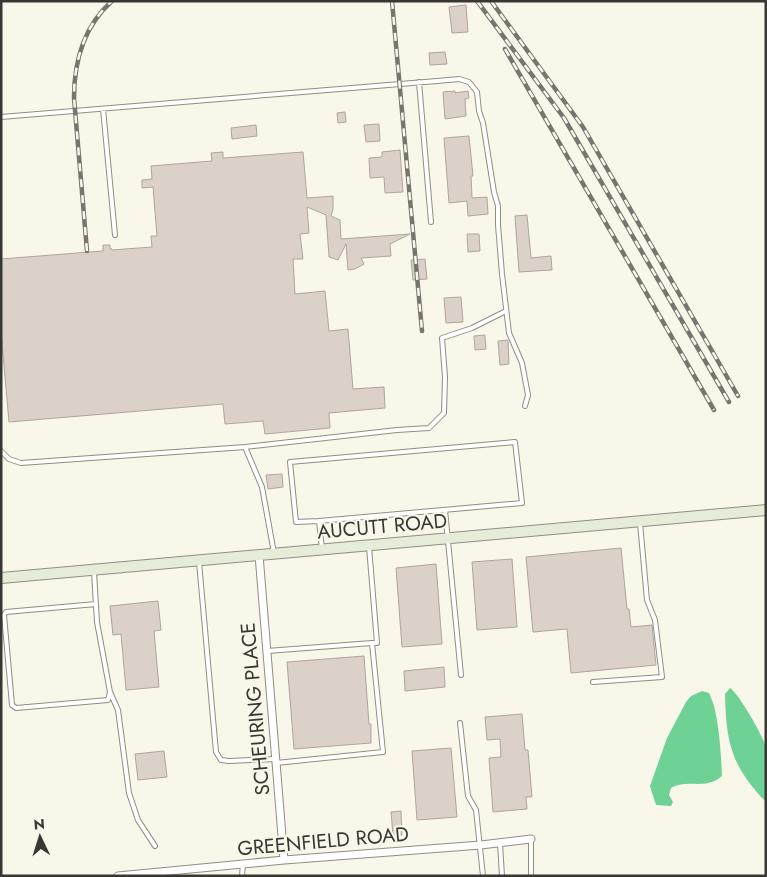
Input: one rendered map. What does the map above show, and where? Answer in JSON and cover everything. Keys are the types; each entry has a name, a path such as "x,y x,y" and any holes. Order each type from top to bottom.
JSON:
{"street":[{"name":"AUCUTT ROAD","path":"1,578 766,510"},
{"name":"SCHEURING PLACE","path":"259,555 284,860"},
{"name":"GREENFIELD ROAD","path":"118,876 169,873 284,860 480,845 531,838"}],"lane":[{"path":"1,117 459,79 469,82 477,92 498,206 506,311 509,333 522,363 528,395 525,406"},
{"path":"419,82 431,222"},
{"path":"103,109 115,235"},
{"path":"1,451 9,459 21,463 245,447 429,428 444,412 445,377 442,338 472,328 506,311"},
{"path":"515,442 522,503 320,521 296,522 290,462 515,442"},
{"path":"245,447 262,487 274,553"},
{"path":"445,510 461,676"},
{"path":"320,521 322,549"},
{"path":"593,682 662,677 655,620 647,600 640,521"},
{"path":"267,651 377,643 368,545"},
{"path":"198,560 216,752 221,760 229,762 276,761 383,752 372,643"},
{"path":"94,570 98,628 110,692 118,710 129,793 138,820 155,846"},
{"path":"96,604 6,612 4,615 12,705 16,708 108,700 110,692"},
{"path":"460,723 468,796 476,810 484,876"},
{"path":"530,876 531,838"},
{"path":"500,843 502,876"},
{"path":"242,876 243,864"}],"shaded area":[{"path":"730,688 751,716 766,748 766,802 745,777 738,765 729,740 725,694"},
{"path":"702,691 709,693 715,711 719,733 722,776 709,783 677,785 671,788 669,795 673,802 671,806 656,805 650,786 667,738 686,702 691,696"}],"building":[{"path":"466,5 468,32 452,33 449,7"},
{"path":"445,52 447,64 430,65 429,53"},
{"path":"455,91 455,93 468,91 469,98 465,99 466,116 445,119 443,92"},
{"path":"345,112 346,122 338,123 337,113"},
{"path":"379,124 380,141 366,142 364,125"},
{"path":"256,125 257,136 232,139 231,128"},
{"path":"469,136 473,176 471,176 472,198 487,197 488,214 468,216 467,201 449,203 444,138"},
{"path":"400,150 403,192 385,193 384,177 370,178 369,158 382,157 382,152"},
{"path":"223,152 223,158 303,152 307,198 333,196 331,216 340,220 341,239 410,234 390,244 391,256 361,258 364,264 355,269 348,270 346,244 338,260 329,257 326,215 307,207 309,233 300,234 303,259 293,259 295,294 325,291 329,331 348,329 353,389 384,387 385,408 329,413 330,428 265,434 263,421 225,424 223,404 9,422 1,332 1,259 103,251 103,245 110,245 112,250 152,247 151,236 157,236 153,187 142,188 142,180 152,179 151,166 212,161 211,153"},
{"path":"527,215 531,258 551,256 552,270 519,272 515,216"},
{"path":"467,234 479,234 480,251 468,252"},
{"path":"425,259 427,279 413,280 411,260"},
{"path":"461,297 463,322 446,323 444,298"},
{"path":"485,335 486,349 475,350 474,336"},
{"path":"508,340 509,364 500,365 498,341"},
{"path":"282,474 283,487 268,489 266,475"},
{"path":"621,548 627,609 629,609 631,627 652,625 656,665 571,673 567,629 533,632 526,557"},
{"path":"512,559 517,627 477,630 472,562"},
{"path":"436,564 442,644 402,647 396,568"},
{"path":"158,601 161,630 154,631 159,687 126,690 121,634 113,635 110,606"},
{"path":"364,656 369,724 371,724 371,743 294,749 287,662"},
{"path":"444,667 445,687 405,691 404,671"},
{"path":"522,714 525,750 528,750 532,797 526,797 527,809 493,812 489,758 501,757 500,739 487,740 485,717"},
{"path":"451,748 457,817 417,820 412,751"},
{"path":"164,751 167,777 138,780 135,754"},
{"path":"401,811 402,835 393,836 391,812"}],"railway":[{"path":"87,251 74,84 82,45 94,22 112,1"},
{"path":"392,1 422,331"},
{"path":"477,1 564,118 729,402"},
{"path":"491,1 583,127 738,396"},
{"path":"505,49 714,410"}]}
